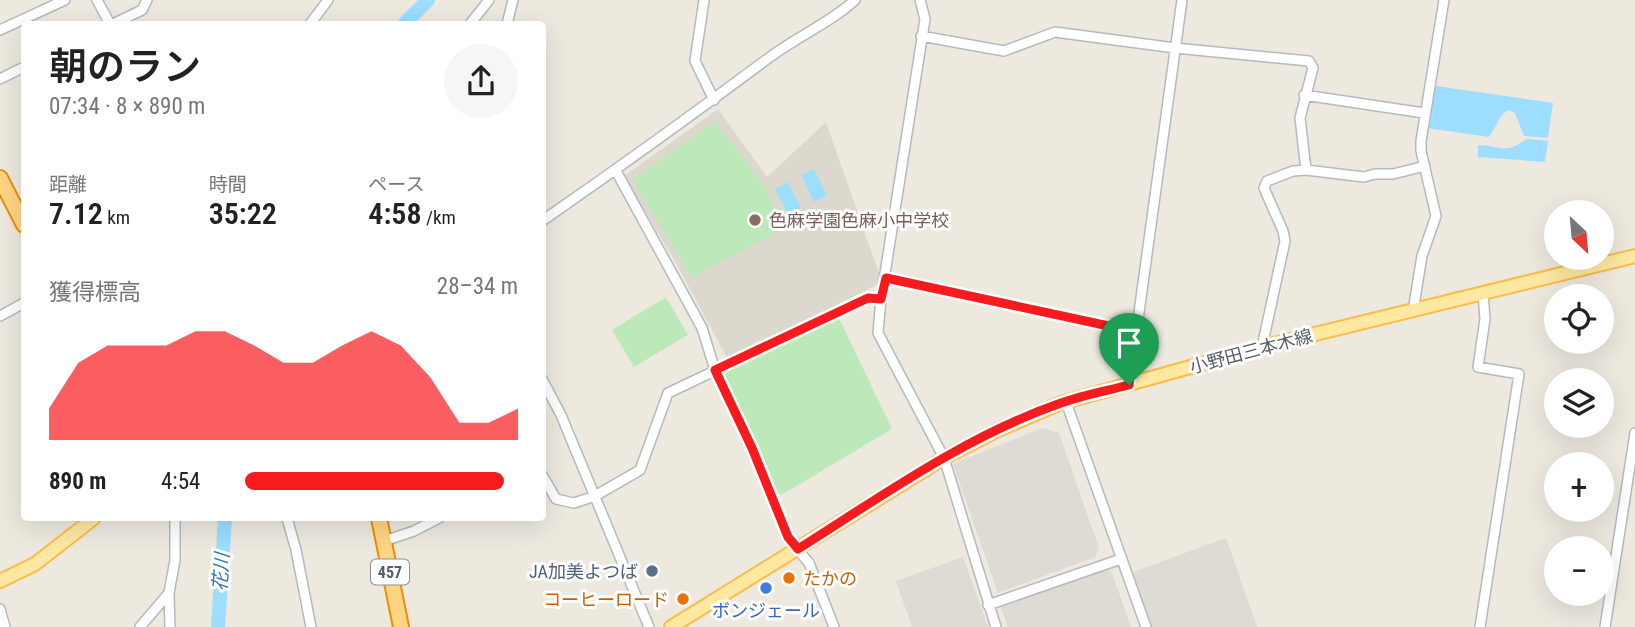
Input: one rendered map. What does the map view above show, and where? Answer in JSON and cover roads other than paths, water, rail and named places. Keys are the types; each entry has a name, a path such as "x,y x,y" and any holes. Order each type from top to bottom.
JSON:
{"highway":[{"path":"0,178 21,219"},
{"name":"457","path":"380,521 401,627"}],"main road":[{"name":"小野田三本木線","path":"671,627 944,458 998,429 1066,402 1262,347 1635,257"},
{"path":"0,581 35,564 90,521"}],"street":[{"path":"26,21 64,0"},
{"path":"97,0 109,21"},
{"path":"118,21 142,10 147,0"},
{"path":"312,21 328,0"},
{"path":"472,21 489,0"},
{"path":"508,21 513,0"},
{"path":"704,0 695,61 713,100"},
{"path":"546,218 616,171 773,55 842,12 855,0"},
{"path":"920,0 925,19 878,333 944,458 996,627"},
{"path":"1129,385 1182,0"},
{"path":"1413,311 1421,261 1436,216 1421,151 1424,113 1444,0"},
{"path":"0,30 21,23"},
{"path":"921,36 1004,51 1055,32 1175,48 1309,61 1313,68 1300,118 1306,170"},
{"path":"0,79 21,68"},
{"path":"1304,95 1424,113"},
{"path":"1262,347 1285,241 1264,188 1267,181 1306,170 1364,177 1393,174 1425,166"},
{"path":"616,171 702,328 715,370 752,448 788,537 810,565 834,627"},
{"path":"886,278 1106,326 1135,329"},
{"path":"1480,627 1519,374 1478,367 1485,319 1483,293"},
{"path":"546,482 556,499 574,503 596,496 640,470 668,393 868,298 881,299"},
{"path":"0,316 21,305"},
{"path":"546,387 596,496 649,627"},
{"path":"1066,402 1146,627"},
{"path":"1605,627 1635,433"},
{"path":"170,627 169,593 175,560 175,521"},
{"path":"288,521 311,627"},
{"path":"383,541 414,531 433,521"},
{"path":"988,605 1121,559"},
{"path":"140,627 169,593"},
{"path":"0,609 5,627"}],"water":[{"path":"1436,86 1553,103 1548,138 1524,136 1515,113 1508,110 1489,137 1427,128"},
{"path":"1527,139 1548,141 1545,162 1478,157 1478,145 1510,148"},
{"path":"814,169 827,195 814,202 801,175"},
{"path":"788,182 801,208 788,215 775,189"}],"waterway":[{"name":"花川","path":"407,21 428,0"},
{"name":"花川","path":"218,627 225,521"}],"place":[{"name":"色麻学園色麻小中学校","path":"755,220"},
{"name":"JA加美よつば","path":"652,571"},
{"name":"たかの","path":"789,578"},
{"name":"ボンジェール","path":"766,588"},
{"name":"コーヒーロード","path":"683,599"}]}
